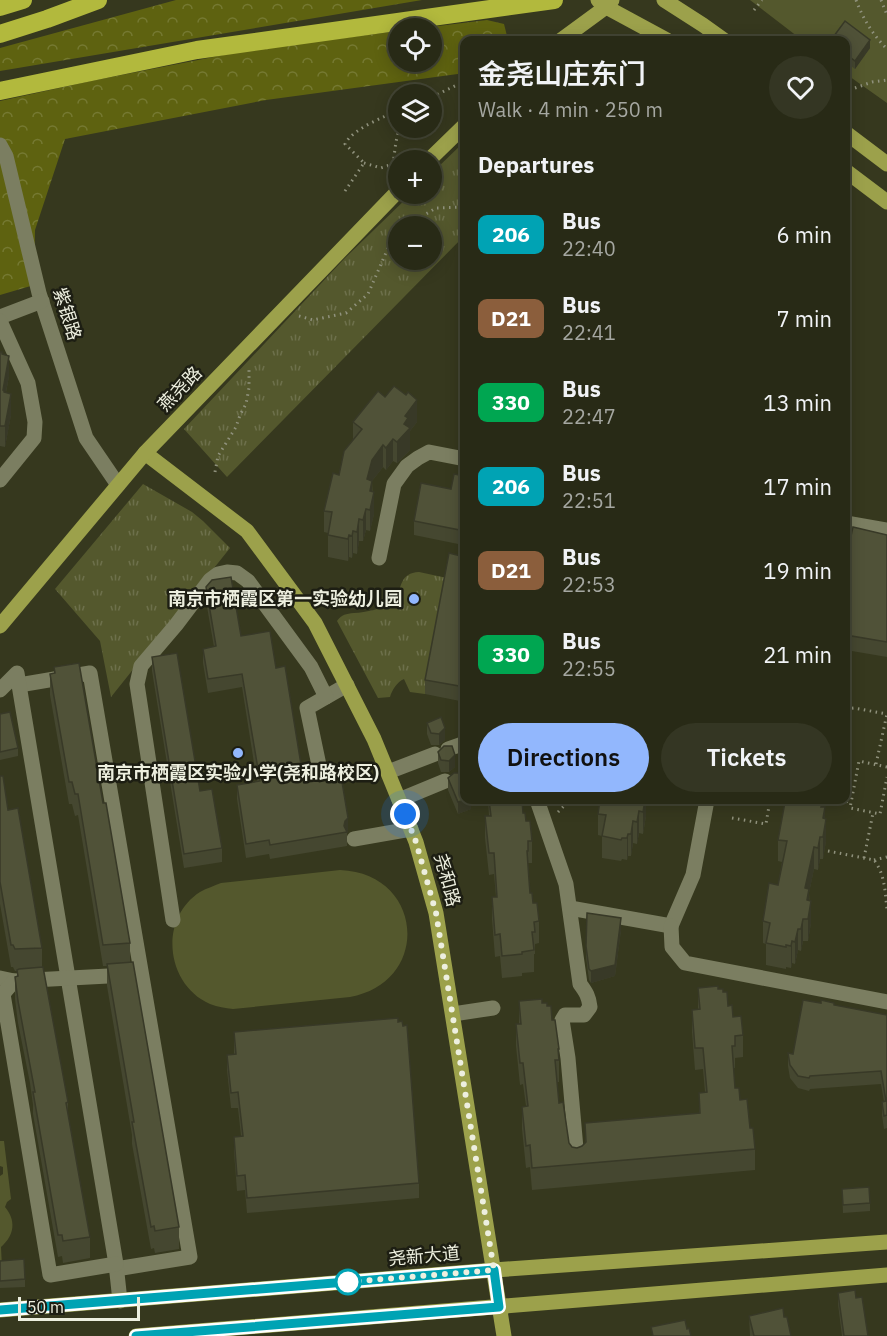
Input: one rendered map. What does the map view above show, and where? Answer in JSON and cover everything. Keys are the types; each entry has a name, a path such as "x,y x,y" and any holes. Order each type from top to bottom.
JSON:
{"highway":[{"path":"0,7 24,0"},
{"path":"0,34 98,0"},
{"path":"0,91 197,50 554,0"}],"main road":[{"path":"664,0 718,36"},
{"path":"566,36 605,2 660,36"},
{"path":"439,150 460,130"},
{"path":"850,136 887,164"},
{"path":"850,174 887,202"},
{"name":"燕尧路","path":"0,626 145,453 388,201"},
{"name":"尧和路","path":"145,453 247,531 315,623 374,739 388,772 416,842 436,913 504,1336"},
{"name":"尧新大道","path":"0,1310 494,1270 887,1242"},
{"path":"136,1336 887,1276"}],"street":[{"name":"紫银路","path":"0,145 6,156 42,301 86,438 118,485"},
{"path":"0,480 34,438 35,422 28,384 0,319 42,301"},
{"path":"379,558 394,484 407,466 429,452 460,458"},
{"path":"850,523 887,530"},
{"path":"172,920 137,684 141,666 176,626 210,580 218,574 237,573 248,581 311,667 326,697"},
{"path":"0,690 17,673 120,1301"},
{"path":"19,685 90,673 190,1257 50,1275 3,994 7,979 141,974"},
{"path":"320,770 307,708 346,685"},
{"path":"388,772 460,745"},
{"path":"399,800 445,781"},
{"path":"538,804 566,884 580,984 586,992 590,1007 584,1015 565,1015 562,1020 568,1058 577,1160"},
{"path":"706,804 693,875 671,926 672,947 685,963 887,1002"},
{"path":"354,839 411,829"},
{"path":"570,908 671,926"},
{"path":"453,1014 493,1008"}],"path":[{"path":"754,10 762,0"},
{"path":"856,0 870,29 887,49"},
{"path":"881,0 887,15"},
{"path":"855,88 887,80"},
{"path":"442,92 460,83"},
{"path":"388,116 365,127 348,139 345,144 364,163 381,168 393,164 396,138"},
{"path":"345,191 364,163"},
{"path":"423,216 436,208 460,207"},
{"path":"293,314 313,320 346,313 368,294 388,248"},
{"path":"214,472 219,456 246,404 249,367"},
{"path":"850,708 887,714 876,765"},
{"path":"887,767 859,761 850,808 880,814 887,777"},
{"path":"732,818 766,824 770,804"},
{"path":"864,858 873,813"},
{"path":"828,851 874,860 887,857"},
{"path":"874,860 880,868 887,909"},
{"path":"884,887 887,881"}],"green space":[{"path":"176,0 422,0 0,71 0,48"},
{"path":"750,0 887,0 887,103 850,77 850,36 797,36"},
{"path":"487,20 504,24 507,36 460,36 460,74 266,100 65,139 35,230 34,285 0,295 0,101 249,50 388,32 388,72 442,72 442,26"},
{"path":"460,146 460,240 442,258 442,216 388,216 401,204 442,204 442,163"},
{"path":"388,216 388,270 431,270 227,477 184,429 345,258"},
{"path":"143,484 192,512 230,548 111,697 100,641 55,589"},
{"path":"419,572 447,578 425,694 410,692 404,679 395,686 390,697 378,698 337,621 344,615 374,610 383,603 395,600 405,578"},
{"path":"340,870 368,876 389,889 402,908 407,929 405,951 395,971 377,987 350,997 233,1009 210,1004 195,995 184,982 176,967 173,934 178,918 187,904 200,892 221,883"},
{"path":"0,1141 4,1141 11,1199 5,1207 12,1222 9,1238 1,1247 2,1268 0,1268 0,1176 3,1174 3,1167 0,1166"}],"building":[{"path":"845,21 870,40 855,61 850,57 850,36 834,36"},
{"path":"0,352 9,356 3,390 11,394 5,426 0,426"},
{"path":"394,386 406,395 408,392 417,400 405,416 408,418 404,424 410,428 397,442 393,439 386,448 383,445 372,460 367,479 372,481 370,491 374,492 370,510 366,509 363,520 359,519 357,532 353,531 352,536 349,535 348,539 328,535 332,512 324,511 333,473 339,475 344,451 362,429 353,422 378,391 385,397"},
{"path":"454,474 460,475 460,530 414,521 421,483 451,489"},
{"path":"853,527 887,535 887,642 850,636 850,541"},
{"path":"449,553 460,556 460,686 425,680"},
{"path":"231,577 241,636 270,631 276,668 285,666 304,783 341,776 348,818 344,826 347,832 270,845 269,840 246,844 237,785 260,781 242,674 208,679 203,649 216,646 206,587 212,580"},
{"path":"177,653 200,791 212,789 222,848 184,854 152,657"},
{"path":"79,663 130,943 103,945 78,794 75,794 72,782 69,782 50,674 55,673 54,667"},
{"path":"10,712 18,748 0,752 0,714"},
{"path":"441,717 445,728 439,734 431,733 427,723"},
{"path":"444,746 452,746 455,755 449,761 441,760 438,752"},
{"path":"454,773 460,773 460,801 458,802 448,778"},
{"path":"0,776 3,776 8,810 18,808 42,948 15,949 11,945 0,882"},
{"path":"490,804 522,804 526,821 530,821 532,841 528,841 527,851 530,893 532,893 533,903 537,903 539,921 534,922 535,932 532,932 534,950 522,952 522,954 502,956 500,934 495,935 492,897 497,897 494,853 489,853 485,816 491,816"},
{"path":"599,804 644,804 643,812 639,811 637,822 633,821 631,834 621,840 602,836 606,815 598,814"},
{"path":"785,804 822,804 821,807 825,807 823,837 820,837 818,848 814,847 805,888 809,889 807,900 811,901 808,919 803,919 795,942 792,941 791,946 786,945 786,947 766,943 770,923 763,921 769,883 778,885 787,841 778,840"},
{"path":"587,913 621,918 615,965 591,971 589,969 586,946"},
{"path":"133,962 179,1227 155,1231 154,1226 151,1227 132,1122 134,1122 107,964"},
{"path":"43,967 90,1237 63,1241 62,1235 58,1235 15,977 18,976 17,970 19,969"},
{"path":"718,986 718,989 727,992 728,1006 732,1005 733,1017 741,1016 743,1035 735,1036 735,1046 732,1046 735,1088 739,1088 740,1100 747,1099 755,1149 532,1168 530,1145 526,1146 522,1107 528,1106 516,1024 521,1024 519,1001 542,999 542,1003 551,1006 559,1049 559,1060 555,1060 559,1103 563,1102 569,1143 572,1147 577,1148 586,1142 585,1123 700,1113 699,1093 707,1092 703,1048 695,1048 692,1010 700,1009 698,988"},
{"path":"803,1000 821,1003 821,1000 834,1003 834,1005 887,1015 887,1115 884,1116 882,1102 886,1101 881,1071 810,1076 809,1078 798,1076 790,1065 788,1053 793,1054"},
{"path":"398,1018 398,1022 402,1021 403,1026 407,1025 419,1183 247,1198 245,1175 237,1176 234,1137 243,1136 238,1092 231,1093 227,1055 236,1054 234,1032"},
{"path":"869,1187 870,1203 843,1205 842,1189"},
{"path":"24,1259 25,1279 0,1281 0,1261"},
{"path":"855,1290 856,1298 862,1297 868,1336 844,1336 838,1293"},
{"path":"783,1308 791,1336 754,1336 749,1316"},
{"path":"685,1320 691,1336 653,1336 651,1327"}],"bus line":[{"name":"206","path":"0,1310 494,1270 499,1307 136,1336"}],"place":[{"name":"南京市栖霞区第一实验幼儿园","path":"414,599"},
{"name":"南京市栖霞区实验小学(尧和路校区)","path":"238,753"}],"route":[{"path":"348,1282 494,1270 436,913 416,842 405,814"}]}
